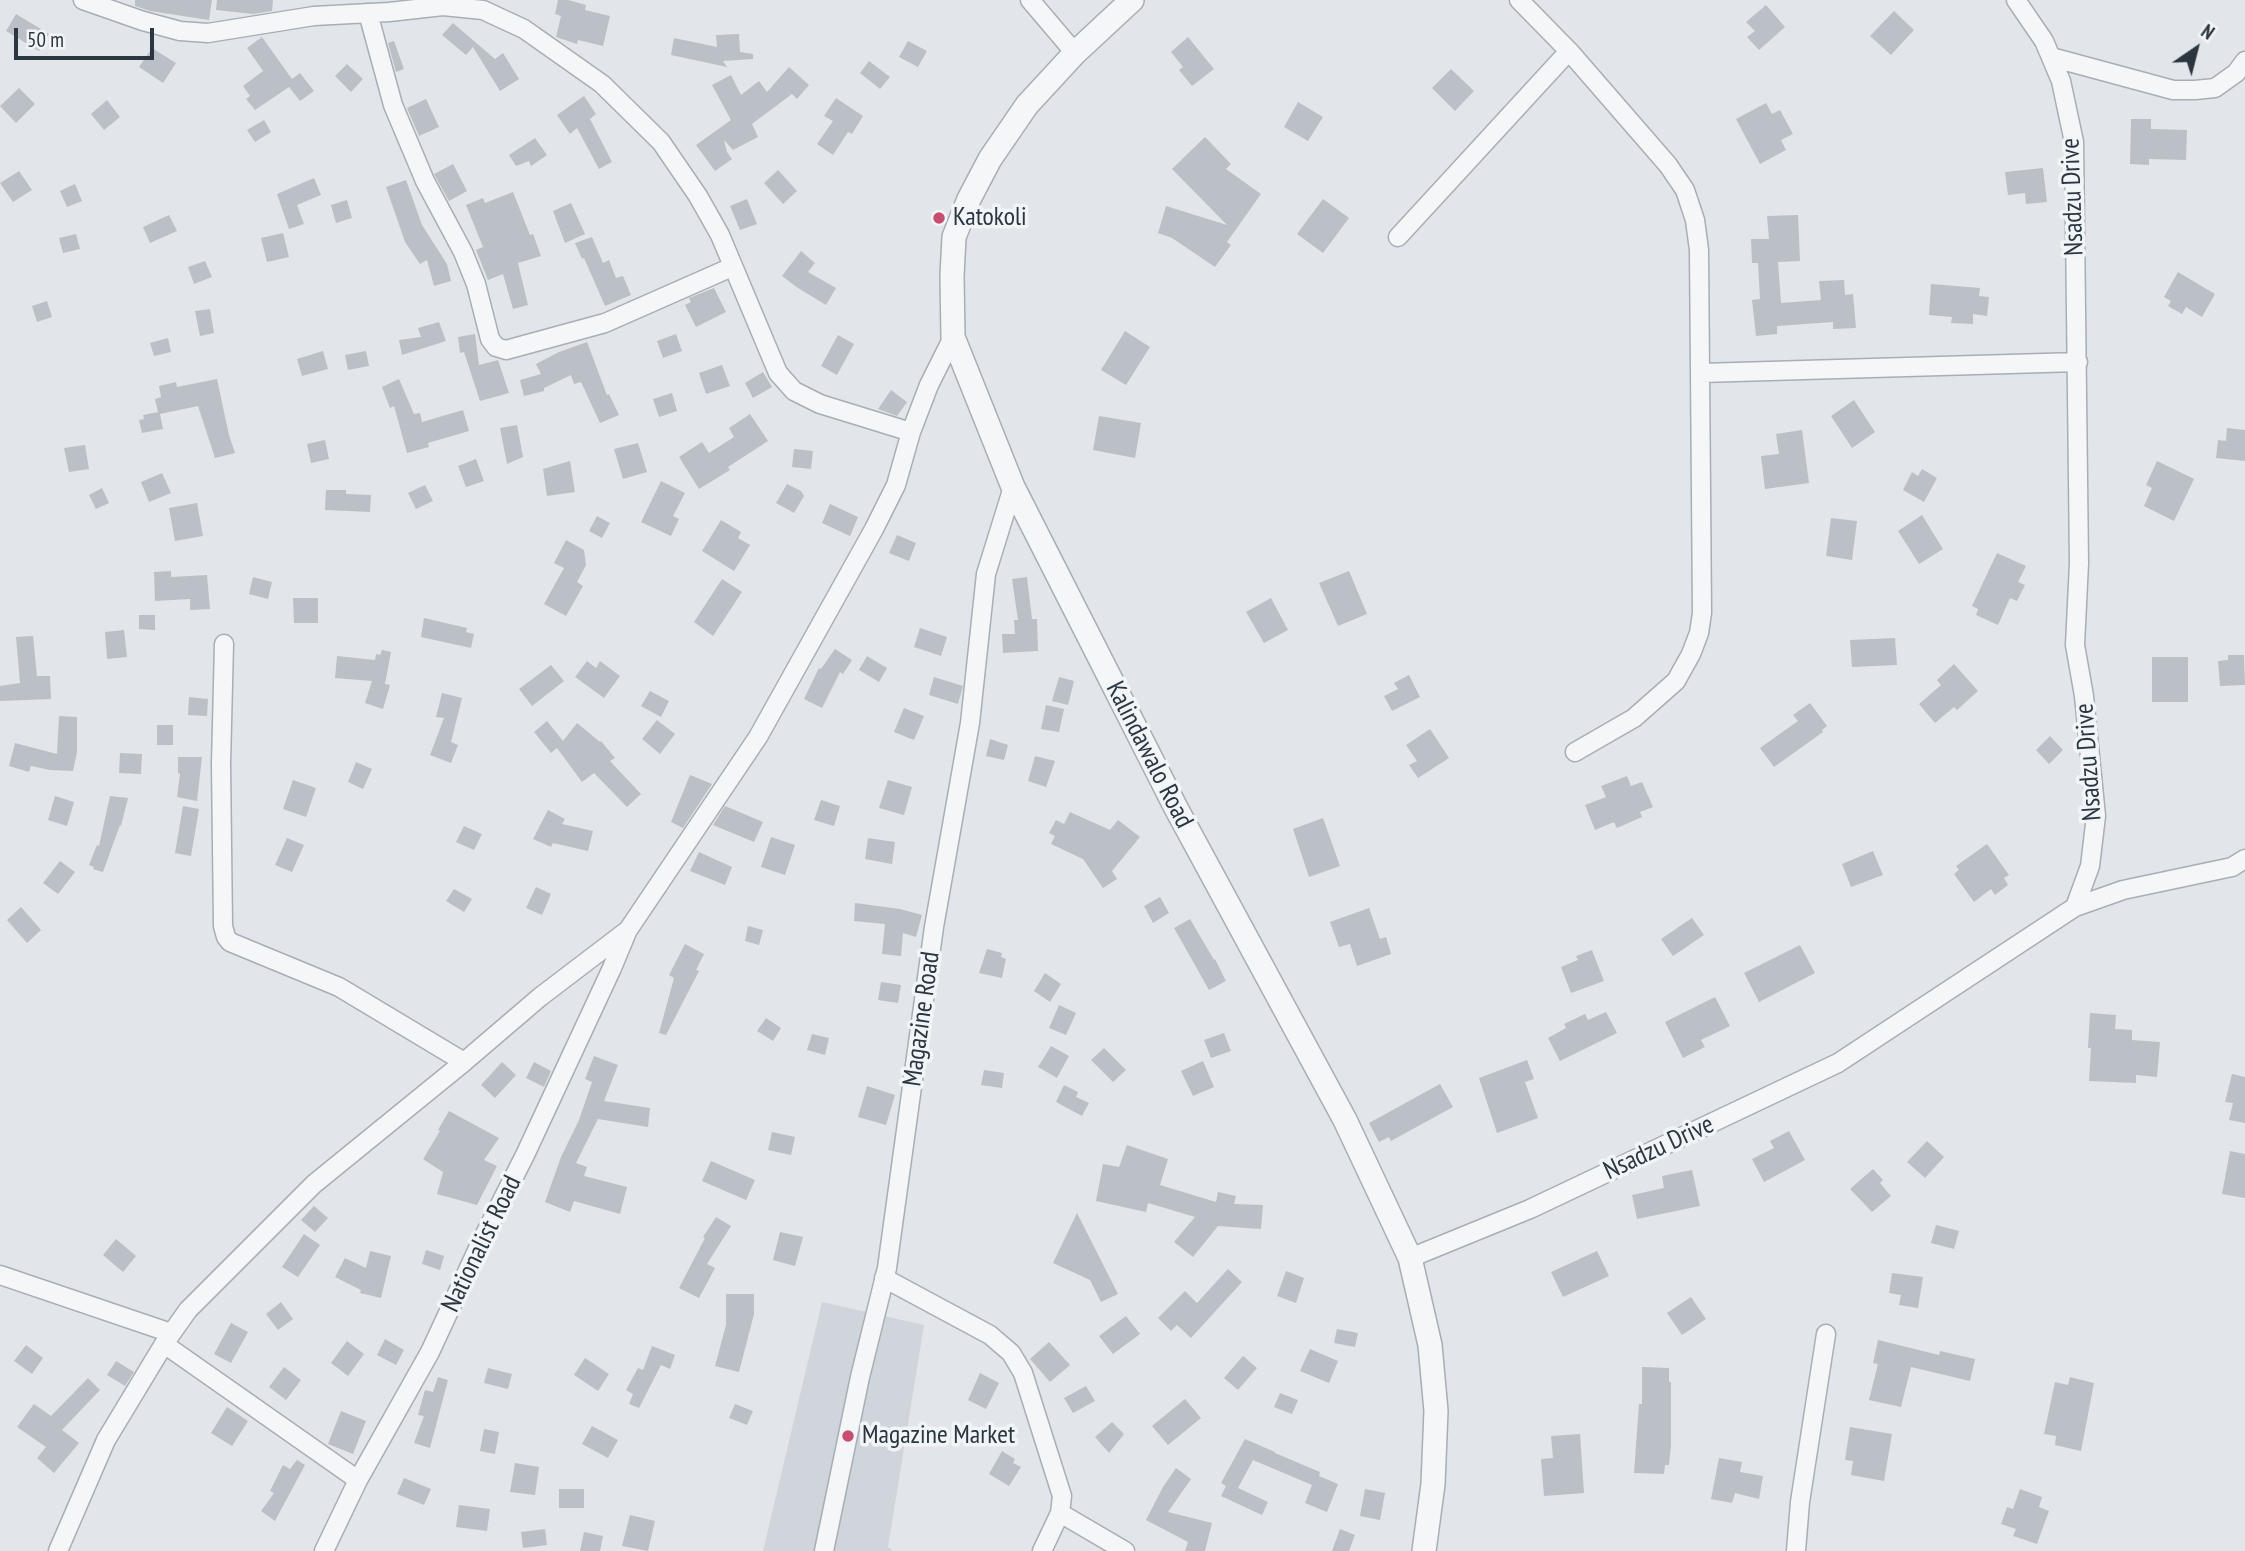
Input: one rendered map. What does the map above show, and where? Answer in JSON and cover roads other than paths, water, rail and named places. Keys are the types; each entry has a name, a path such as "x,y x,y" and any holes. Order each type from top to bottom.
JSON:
{"street":[{"path":"83,0 168,28 208,33 314,16 443,6 483,10 524,29 602,84 661,142 698,195 720,235 778,373 794,391 820,404 911,432"},
{"path":"1030,0 1075,53"},
{"name":"Kalindawalo Road","path":"1132,0 1075,53 1027,105 990,159 969,199 954,237 951,276 953,337 1013,487 1176,808 1345,1120 1410,1258 1430,1345 1436,1411 1433,1484 1424,1551"},
{"path":"1519,0 1569,51 1668,165 1685,190 1695,220 1699,250 1702,612 1699,633 1676,681 1634,718 1574,752"},
{"name":"Nsadzu Drive","path":"1410,1258 1530,1209 1838,1063 2075,907 2090,866 2096,816 2084,696 2075,645 2079,563 2074,142 2061,81 2044,41 2016,0"},
{"path":"368,13 393,105 425,181 463,252 476,284 490,340 496,347 506,350 605,323 732,267"},
{"path":"1398,237 1569,51"},
{"path":"2051,57 2173,90 2215,88 2236,73 2245,61"},
{"path":"62,1549 106,1440 167,1339 188,1310 314,1184 540,997 628,930 758,737 874,529 896,485 911,432 929,385 953,337"},
{"path":"1701,373 2078,362"},
{"name":"Magazine Road","path":"824,1551 860,1377 884,1278 934,927 970,723 986,574 1013,487"},
{"path":"224,644 220,764 223,926 226,937 230,942 339,987 464,1062"},
{"path":"2075,907 2123,890 2232,867 2245,859"},
{"name":"Nationalist Road","path":"324,1551 358,1480 430,1352 537,1130 628,930"},
{"path":"0,1275 167,1339 358,1480"},
{"path":"884,1278 990,1335 1011,1353 1023,1373 1062,1496 1060,1513 1042,1551"},
{"path":"1796,1551 1800,1502 1826,1334"},
{"path":"1060,1513 1125,1551"}],"place":[{"name":"Katokoli","path":"939,218"},
{"name":"Magazine Market","path":"848,1436"}]}
